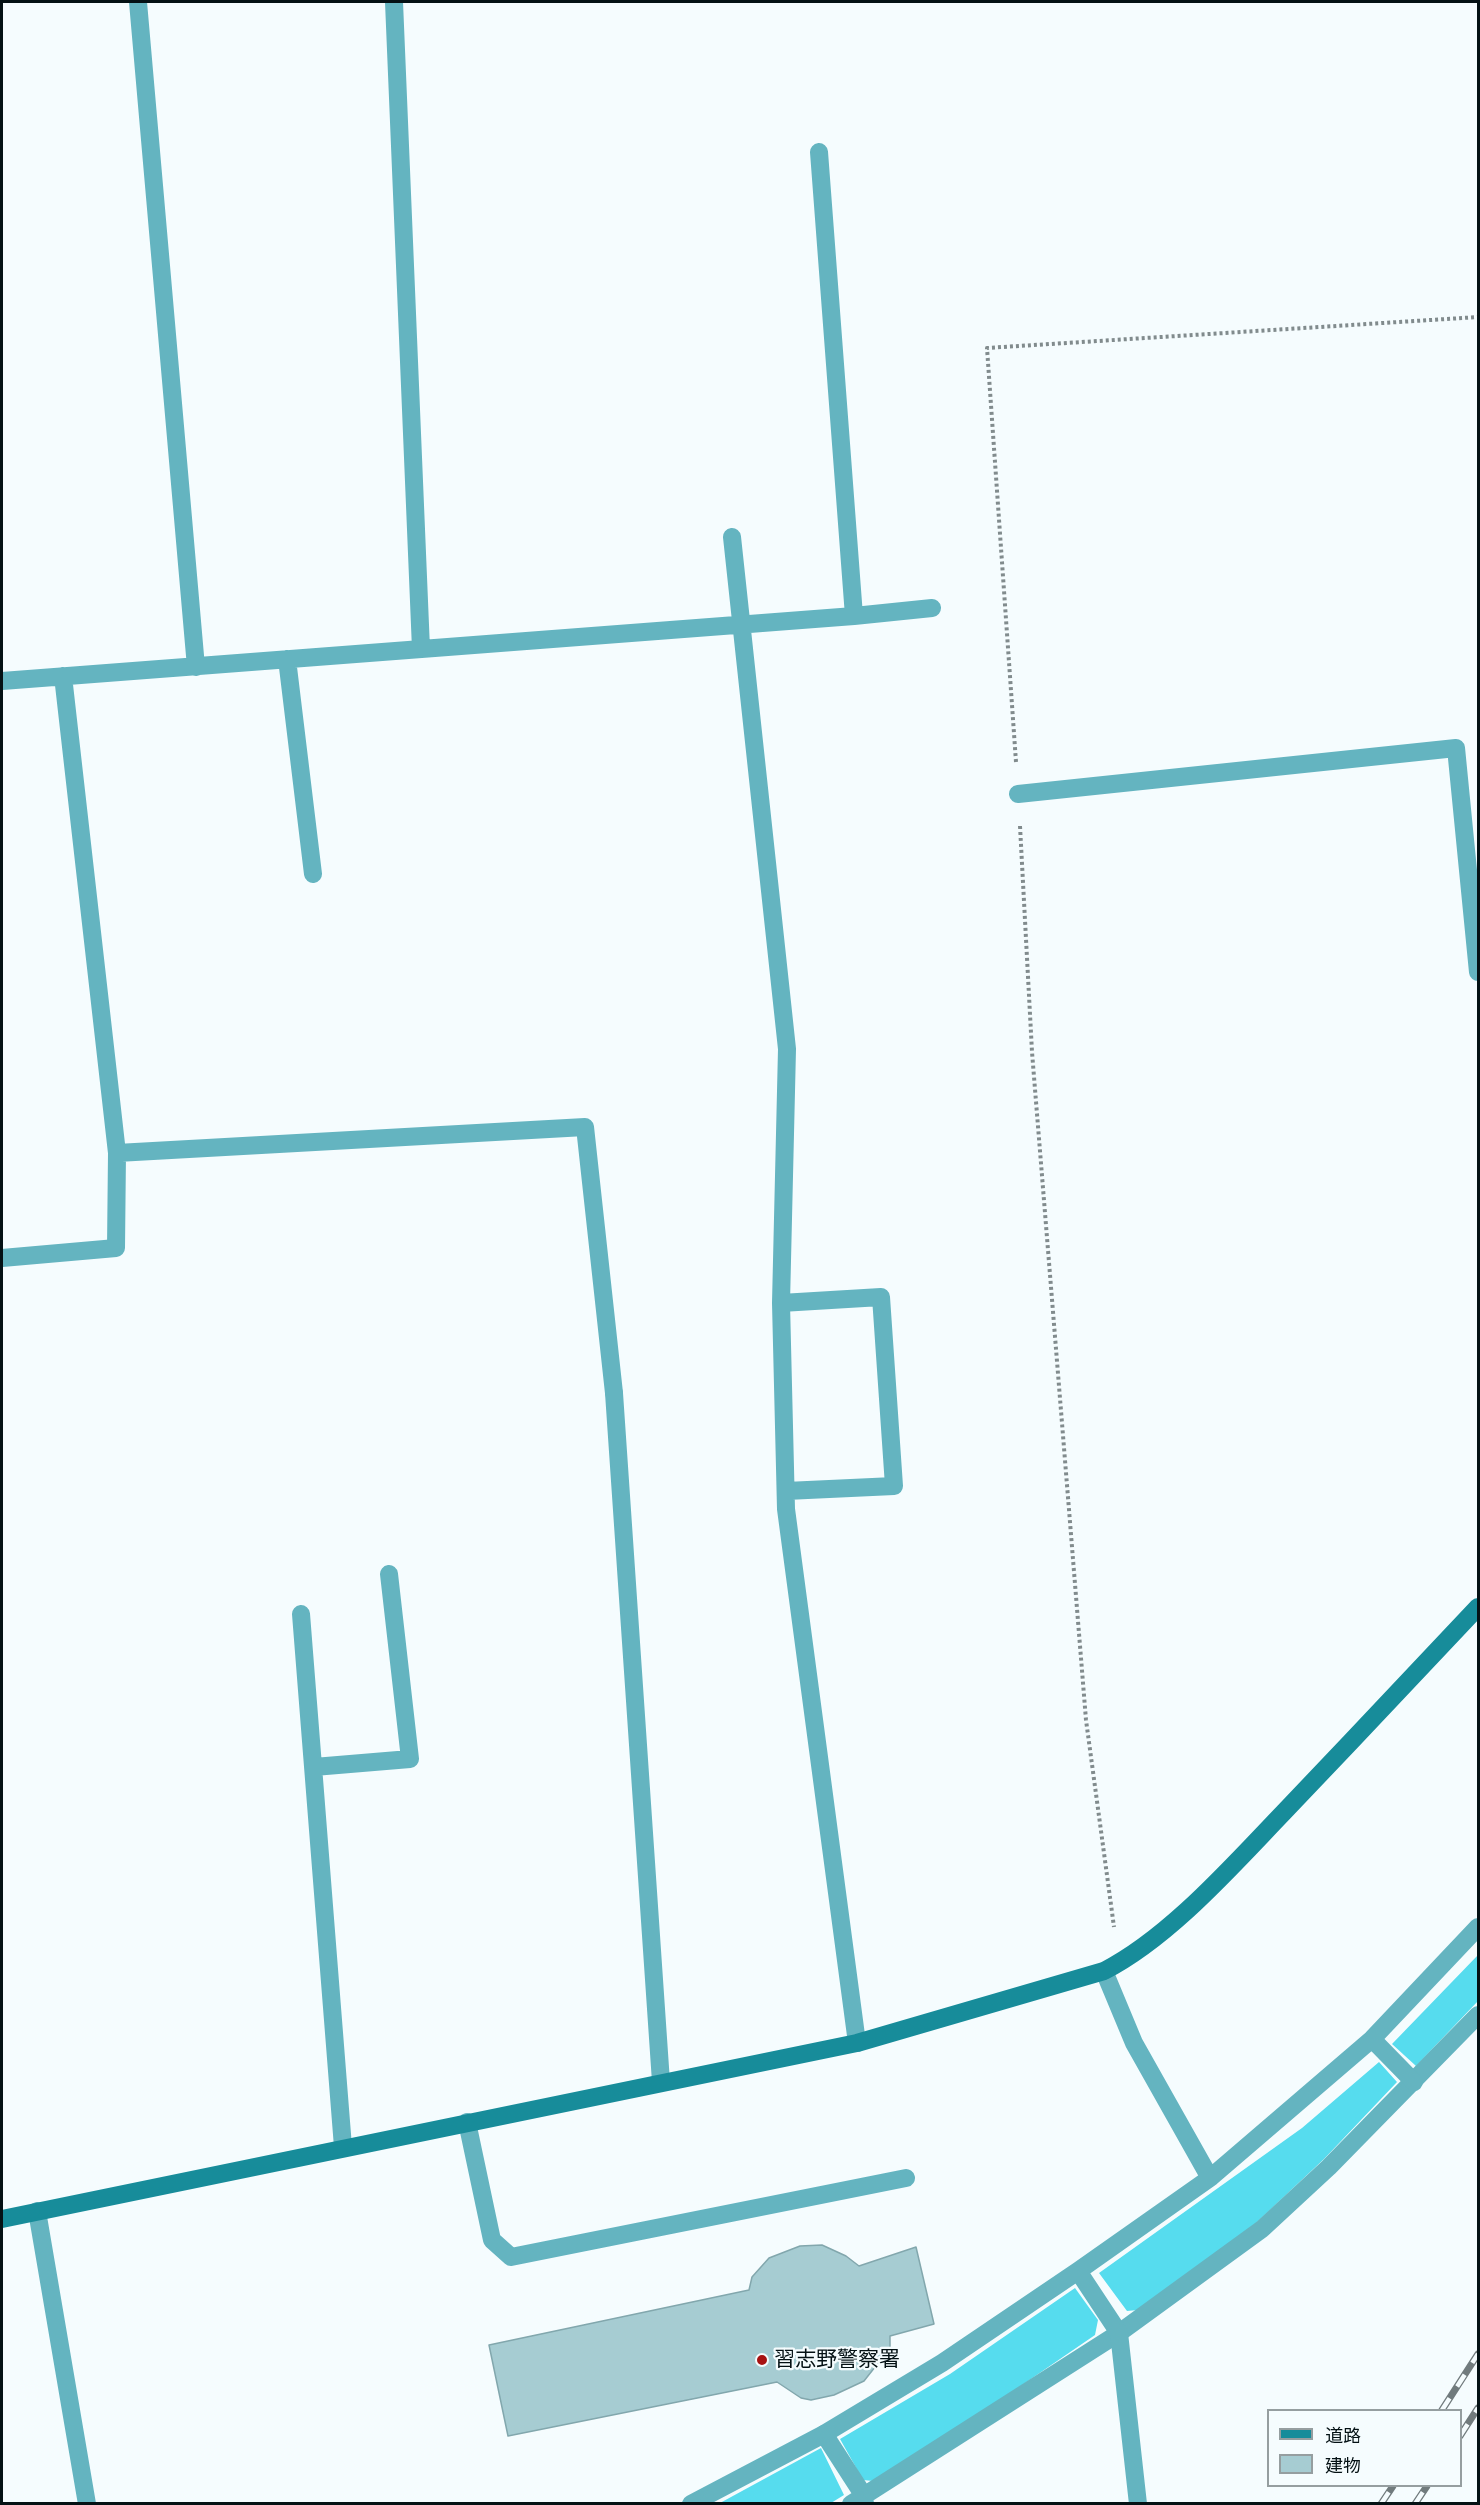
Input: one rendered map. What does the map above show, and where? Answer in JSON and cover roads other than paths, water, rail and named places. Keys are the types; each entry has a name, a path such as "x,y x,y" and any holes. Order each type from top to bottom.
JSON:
{"street":[{"path":"138,2 196,667"},
{"path":"394,2 422,649"},
{"path":"819,152 854,616"},
{"path":"732,537 787,1049 781,1303 787,1520 857,2043"},
{"path":"2,681 854,616 933,608"},
{"path":"287,659 313,874"},
{"path":"2,1258 116,1248 117,1153 63,676"},
{"path":"1018,794 1456,748 1479,972"},
{"path":"117,1153 585,1128 614,1393 661,2082"},
{"path":"781,1303 881,1297 894,1486 786,1491"},
{"path":"314,1767 410,1759 389,1574"},
{"path":"2,2219 857,2043 1111,1967 1172,1924 1239,1858 1479,1607"},
{"path":"301,1614 343,2147"},
{"path":"697,2502 824,2434 942,2363 1210,2178 1372,2039 1479,1927"},
{"path":"1111,1967 1134,2043 1210,2178"},
{"path":"824,2434 860,2501 1119,2333 1263,2229 1414,2082 1479,2015"},
{"path":"1372,2039 1414,2082"},
{"path":"467,2122 492,2240 511,2257 906,2178"},
{"path":"37,2211 87,2504"},
{"path":"1078,2271 1119,2333 1138,2504"}],"railway":[{"path":"1443,2409 1478,2354"},
{"path":"1462,2433 1478,2408"},
{"path":"1381,2504 1392,2487"},
{"path":"1415,2504 1426,2487"}],"place":[{"name":"習志野警察署","path":"762,2360"}]}
